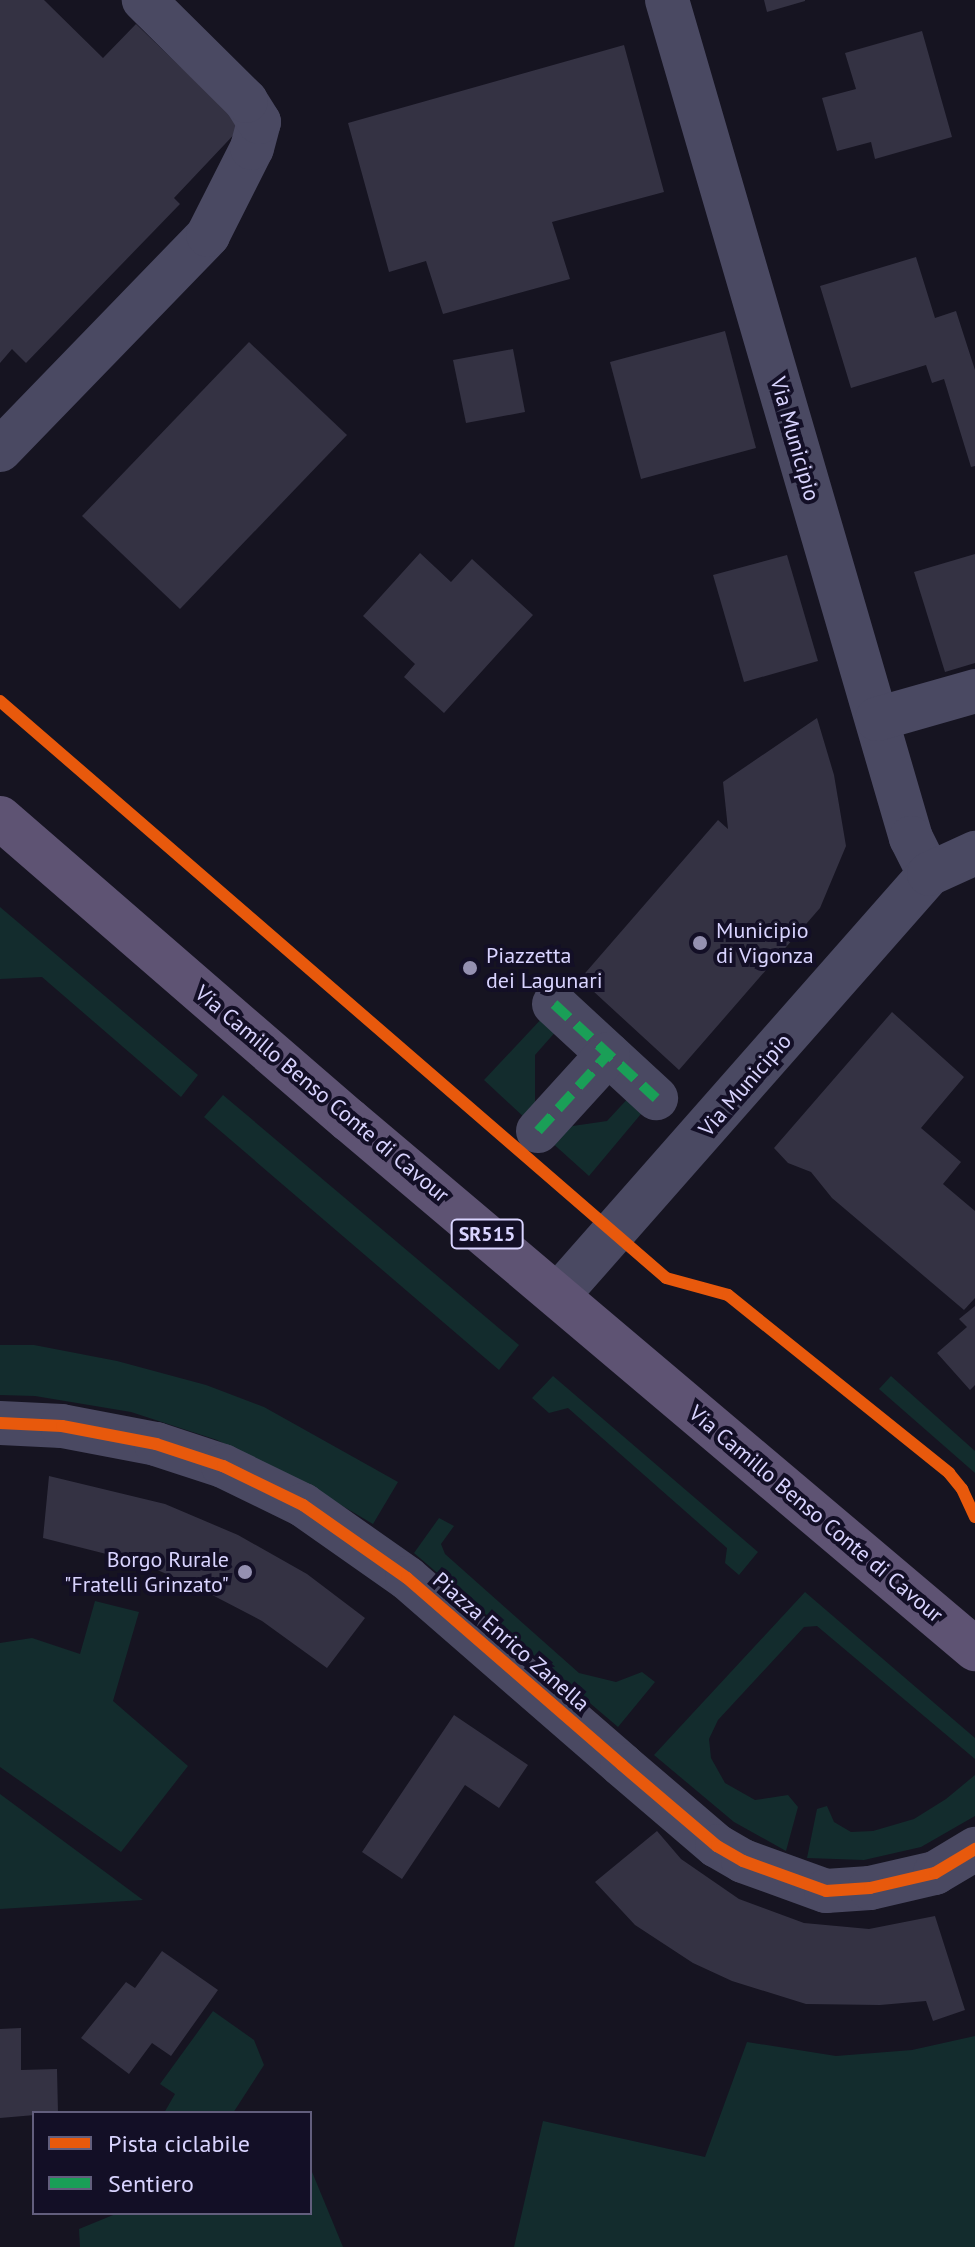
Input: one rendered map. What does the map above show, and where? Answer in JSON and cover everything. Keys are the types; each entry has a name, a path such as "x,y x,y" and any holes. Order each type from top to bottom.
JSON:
{"main road":[{"name":"Via Camillo Benso Conte di Cavour","path":"0,818 349,1120 559,1294 975,1649"}],"street":[{"path":"0,450 208,235 252,148 259,122 246,101 144,0"},
{"name":"Via Municipio","path":"667,0 911,838 929,874"},
{"path":"877,719 975,691"},
{"name":"Via Municipio","path":"559,1294 929,874 975,853"},
{"path":"554,1004 656,1098"},
{"path":"538,1131 608,1054"},
{"name":"Piazza Enrico Zanella","path":"0,1423 62,1426 156,1444 223,1466 303,1505 407,1578 669,1806 717,1846 743,1861 826,1891 870,1888 935,1873 975,1849"}],"green space":[{"path":"0,907 198,1075 181,1097 42,977 0,979"},
{"path":"544,1016 558,1029 535,1055 535,1109 526,1119 484,1080"},
{"path":"632,1094 646,1108 589,1176 549,1140 559,1128 607,1121"},
{"path":"223,1095 519,1345 499,1370 204,1117"},
{"path":"0,1345 34,1345 117,1361 206,1385 264,1407 398,1482 373,1524 307,1485 217,1440 131,1412 35,1396 0,1395"},
{"path":"553,1376 758,1552 739,1575 725,1563 727,1548 568,1408 549,1413 532,1398"},
{"path":"891,1376 975,1451 975,1473 879,1389"},
{"path":"439,1518 454,1526 441,1544 445,1554 579,1673 616,1682 642,1672 655,1682 618,1727 414,1553"},
{"path":"805,1592 975,1738 975,1759 817,1626 804,1627 718,1720 709,1739 711,1758 725,1783 755,1800 788,1795 798,1807 786,1851 734,1822 654,1755"},
{"path":"95,1601 139,1612 113,1701 188,1766 121,1852 0,1767 0,1643 32,1638 80,1654"},
{"path":"975,1775 975,1816 921,1847 864,1860 807,1858 817,1809 827,1806 834,1822 851,1832 873,1831 914,1819 946,1799"},
{"path":"0,1794 143,1900 0,1909"},
{"path":"213,2011 254,2040 264,2065 234,2111 165,2111 175,2094 160,2084"},
{"path":"975,2036 975,2247 514,2247 543,2121 705,2157 747,2042 836,2056 912,2050"},
{"path":"312,2172 343,2247 80,2247 79,2229 113,2215 312,2215"}],"building":[{"path":"0,0 44,0 103,58 136,24 242,126 174,198 180,204 26,363 12,349 0,363"},
{"path":"764,0 805,0 805,1 767,12"},
{"path":"922,31 952,137 875,159 871,142 837,151 822,98 856,89 845,53"},
{"path":"624,45 664,192 552,222 570,279 443,314 426,261 389,272 348,123"},
{"path":"916,257 935,318 956,311 975,370 975,466 971,467 944,379 932,383 926,365 851,388 820,286"},
{"path":"725,331 756,448 641,479 610,362"},
{"path":"249,342 347,435 180,609 82,516"},
{"path":"513,349 525,412 466,423 453,360"},
{"path":"420,553 451,582 472,559 533,615 444,713 404,677 415,664 363,616"},
{"path":"975,554 975,663 945,672 914,572"},
{"path":"787,555 818,661 744,682 713,575"},
{"name":"Municipio di Vigonza","path":"817,718 834,775 846,846 820,908 679,1070 580,979 718,820 728,829 723,782"},
{"path":"892,1012 964,1077 921,1128 961,1162 943,1184 975,1211 975,1298 964,1310 832,1198 811,1172 788,1163 774,1148"},
{"path":"975,1306 975,1385 970,1390 937,1353 967,1327 959,1319"},
{"path":"49,1476 165,1504 238,1535 307,1574 365,1618 327,1668 262,1621 193,1585 138,1562 43,1538"},
{"path":"454,1715 528,1765 499,1808 465,1785 402,1879 362,1852"},
{"path":"657,1831 681,1859 739,1899 804,1923 869,1929 935,1916 965,2010 933,2021 926,2001 880,2005 806,2004 732,1981 693,1963 635,1925 595,1882"},
{"path":"162,1951 218,1990 171,2056 152,2043 129,2074 81,2038 126,1982 135,1988"},
{"path":"21,2028 21,2070 57,2069 58,2111 32,2111 32,2115 0,2118 0,2029"}],"marked path":[{"path":"554,1004 656,1098"},
{"path":"538,1131 608,1054"}],"cycle path":[{"path":"0,701 666,1278 728,1295 949,1473 962,1489 975,1517"},
{"path":"0,1423 62,1426 156,1444 223,1466 303,1505 407,1578 717,1846 743,1861 826,1891 870,1888 935,1873 975,1849"}],"place":[{"name":"Municipio di Vigonza","path":"700,943"},
{"name":"Piazzetta dei Lagunari","path":"470,968"},
{"name":"Borgo Rurale \"Fratelli Grinzato\"","path":"245,1572"}]}
